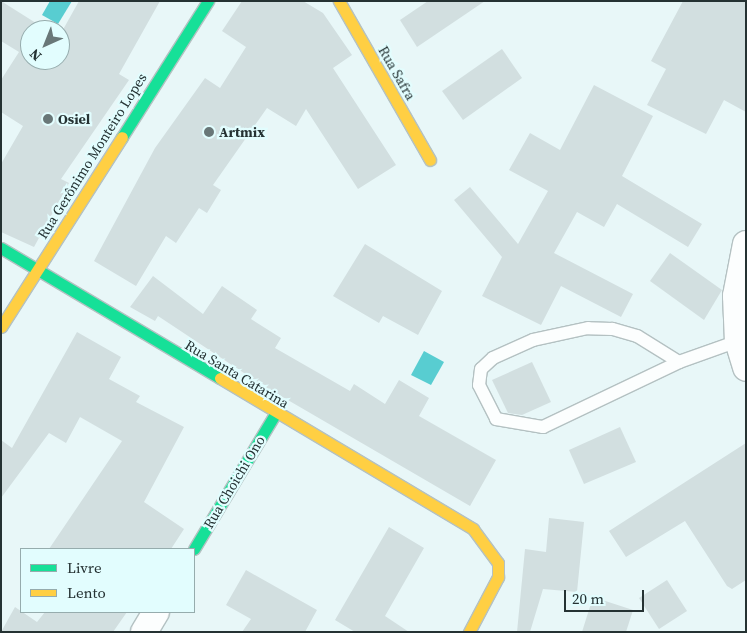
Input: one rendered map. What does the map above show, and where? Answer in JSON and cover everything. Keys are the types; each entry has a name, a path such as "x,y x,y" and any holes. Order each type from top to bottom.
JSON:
{"street":[{"name":"Rua Gerônimo Monteiro Lopes","path":"1,326 208,1"},
{"name":"Rua Safra","path":"339,1 430,160"},
{"path":"746,244 736,296 746,368"},
{"name":"Rua Santa Catarina","path":"1,248 275,414 460,521 481,537 498,563 494,590 469,632"},
{"name":"Rua Choichi Ono","path":"195,548 275,414"},
{"path":"144,632 155,613"}],"lane":[{"path":"679,362 637,336 612,328 588,328 533,340 493,358 481,369 479,385 496,419 543,427 679,362 740,325"}],"water":[{"path":"50,1 72,1 60,20 51,20 42,15"},
{"path":"424,351 444,362 431,385 411,375"}],"building":[{"path":"1,1 31,20 20,20 20,70 70,70 70,20 68,20 79,1 160,1 119,74 129,80 61,179 69,183 34,247 1,232 1,164 23,126 1,112 1,80 19,52 1,41"},
{"path":"242,1 303,1 323,13 352,55 333,68 396,165 358,189 306,109 296,126 267,108 213,185 221,190 207,213 199,208 176,243 166,236 136,286 94,261 155,148 205,78 220,88 246,47 222,31"},
{"path":"428,1 485,1 417,47 400,20"},
{"path":"683,1 746,1 746,112 724,100 706,134 647,105 666,69 651,61"},
{"path":"502,49 522,78 463,120 442,91"},
{"path":"594,85 653,116 622,176 702,224 688,247 617,204 604,227 577,212 554,253 633,294 621,317 561,286 541,325 482,296 502,257 454,200 470,187 518,244 548,191 509,170 530,133 560,150"},
{"path":"365,244 442,291 418,335 383,316 379,323 333,296"},
{"path":"670,253 722,290 704,320 650,281"},
{"path":"153,276 203,314 222,286 257,310 251,319 281,338 275,348 350,391 354,384 385,404 399,380 429,398 419,416 496,460 470,506 262,385 158,316 155,321 130,307"},
{"path":"77,332 121,357 109,379 140,396 136,402 184,427 144,502 184,529 172,548 50,548 122,441 80,417 66,443 49,433 1,498 1,440 12,448"},
{"path":"532,362 551,402 522,415 508,413 492,380"},
{"path":"620,427 636,462 584,484 569,450"},
{"path":"746,443 746,580 732,589 727,586 685,521 626,557 609,531"},
{"path":"549,518 584,522 577,592 543,589 530,632 517,632 525,549 546,552"},
{"path":"389,527 424,548 385,616 409,632 355,632 335,620"},
{"path":"246,570 317,610 305,632 242,632 251,619 226,605"},
{"path":"667,580 687,611 659,629 639,598"},
{"path":"593,597 633,610 626,632 582,632"},
{"path":"15,607 20,610 20,613 24,613 37,622 44,613 126,613 113,632 1,632"}],"traffic: fast":[{"path":"122,137 208,1"},
{"path":"1,248 220,378"},
{"path":"195,548 275,414"}],"traffic: slow":[{"path":"339,1 430,160"},
{"path":"1,327 122,137"},
{"path":"220,378 473,529 498,563 498,577 469,632"}],"place":[{"name":"Osiel","path":"48,119"},
{"name":"Artmix","path":"209,132"}]}
